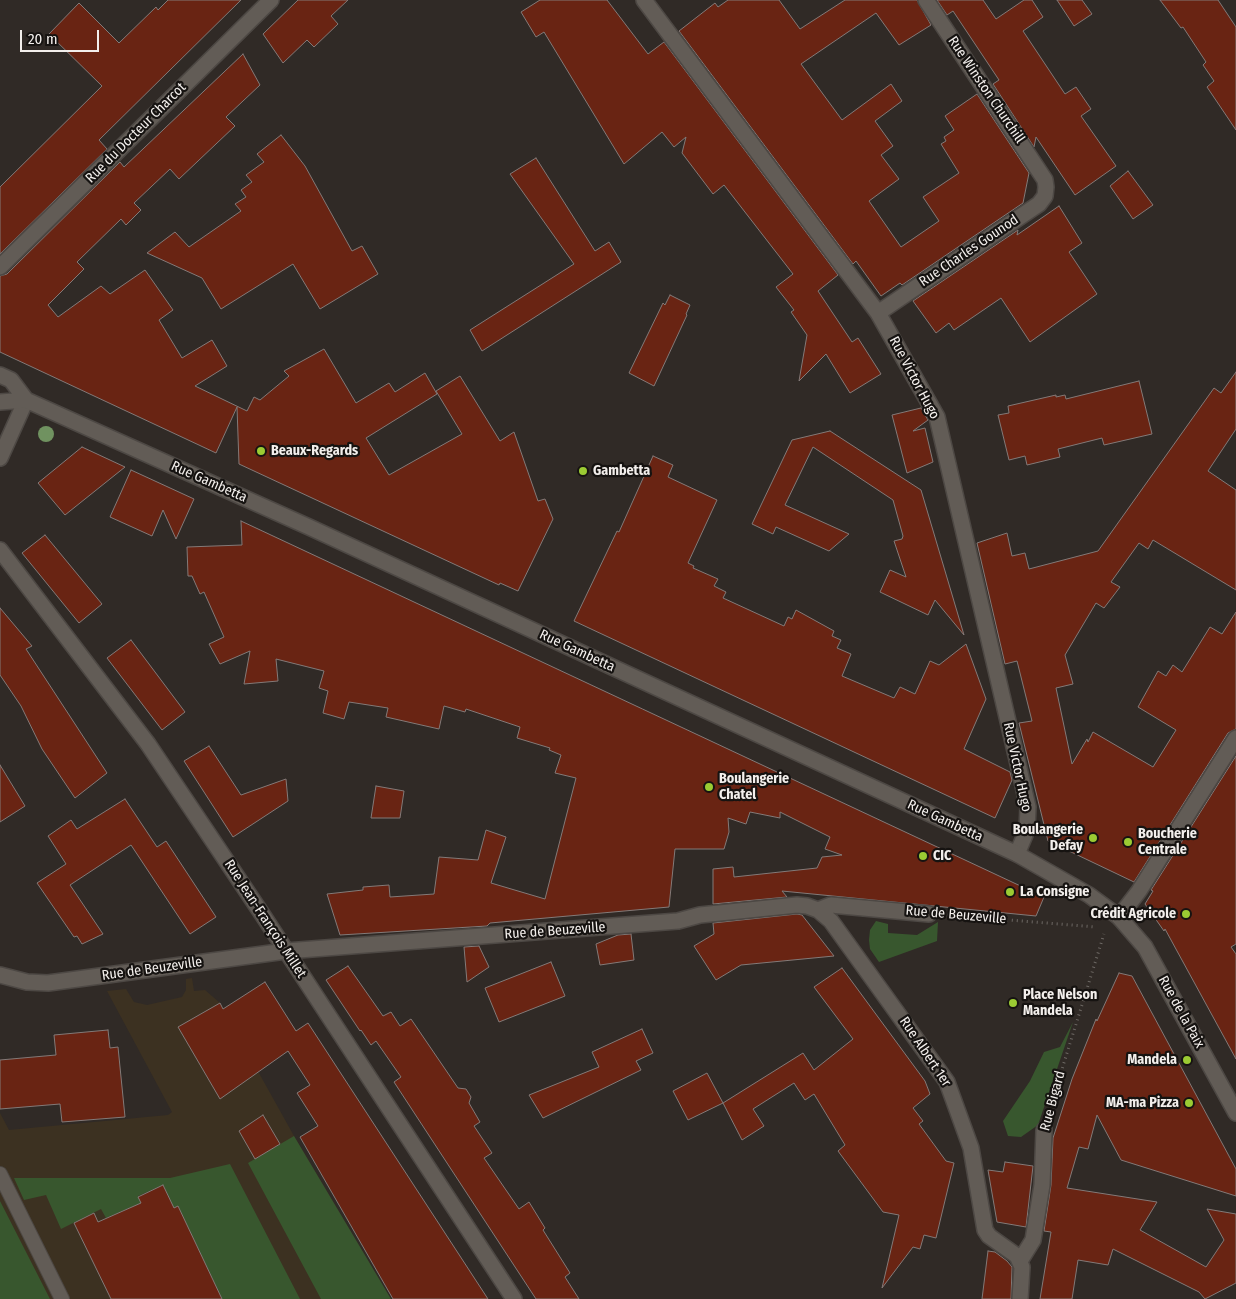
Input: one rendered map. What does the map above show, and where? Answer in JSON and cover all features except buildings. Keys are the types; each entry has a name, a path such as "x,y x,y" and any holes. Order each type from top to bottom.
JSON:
{"street":[{"name":"Rue du Docteur Charcot","path":"0,267 271,0"},
{"name":"Rue Victor Hugo","path":"644,0 878,313 937,417 1028,807 1026,830 1017,854"},
{"name":"Rue Winston Churchill","path":"926,0 1045,180"},
{"name":"Rue Charles Gounod","path":"878,313 1039,204 1045,196 1045,180"},
{"path":"0,375 11,380 26,400"},
{"name":"Rue Gambetta","path":"26,400 309,527 1017,854 1089,895 1119,917"},
{"path":"0,402 26,400"},
{"path":"0,458 26,400"},
{"name":"Rue Jean-François Millet","path":"0,550 148,744 514,1299"},
{"path":"1119,917 1138,891 1236,738"},
{"name":"Rue de Beuzeville","path":"0,975 27,982 48,983 286,951 678,921 700,915 797,905 818,910 831,905 929,914"},
{"name":"Rue Albert 1er","path":"818,910 837,929 947,1082 971,1148 985,1230 1020,1261"},
{"name":"Rue de la Paix","path":"1119,917 1145,947 1236,1113"},
{"name":"Rue Bigard","path":"1020,1261 1033,1240 1042,1184 1044,1130"},
{"path":"1020,1261 1023,1274 1020,1299"}],"lane":[{"path":"0,1174 62,1299"}],"path":[{"name":"Rue de Beuzeville","path":"929,914 1095,926 1106,935"},
{"name":"Rue Bigard","path":"1044,1130 1106,935"}],"shaded area":[{"path":"192,978 194,991 205,990 220,1003 294,1136 391,1299 0,1299 0,1113 9,1130 168,1115 172,1112 107,991 126,989 134,1002 147,1005 182,997 186,990 186,979"}],"green space":[{"path":"876,921 888,924 888,933 917,935 938,922 937,941 879,962 870,949 869,940 870,930"},
{"path":"1073,1022 1038,1125 1021,1137 1008,1136 1003,1121 1030,1081 1044,1052 1060,1047"},
{"path":"294,1136 391,1299 321,1299 248,1163"},
{"path":"230,1164 300,1299 222,1299 178,1206 174,1208 163,1185 138,1196 141,1203 106,1218 101,1209 61,1229 46,1195 24,1200 14,1178 170,1178"},
{"path":"0,1201 50,1299 0,1299"}],"place":[{"name":"Beaux-Regards","path":"261,451"},
{"name":"Gambetta","path":"583,471"},
{"name":"Boulangerie Chatel","path":"709,787"},
{"name":"Boulangerie Defay","path":"1093,838"},
{"name":"Boucherie Centrale","path":"1128,842"},
{"name":"CIC","path":"923,856"},
{"name":"La Consigne","path":"1010,892"},
{"name":"Crédit Agricole","path":"1186,914"},
{"name":"Place Nelson Mandela","path":"1013,1003"},
{"name":"Mandela","path":"1187,1060"},
{"name":"MA-ma Pizza","path":"1189,1103"}]}
